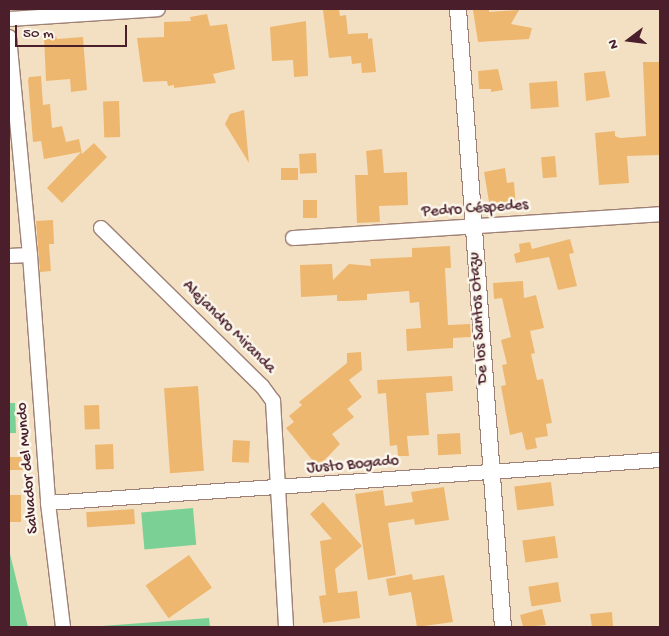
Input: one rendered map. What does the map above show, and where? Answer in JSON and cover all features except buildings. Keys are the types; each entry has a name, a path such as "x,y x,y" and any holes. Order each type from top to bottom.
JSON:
{"street":[{"path":"9,19 158,9"},
{"name":"De los Santos Otazu","path":"458,9 503,627"},
{"name":"Salvador del Mundo","path":"9,37 30,255 48,503 63,627"},
{"name":"Pedro Céspedes","path":"293,238 474,228 660,214"},
{"name":"Alejandro Miranda","path":"101,228 262,386 273,401 286,627"},
{"path":"9,256 30,255"},
{"name":"Justo Bogado","path":"48,503 277,490 660,460"}],"green space":[{"path":"9,403 15,403 16,433 9,433"},
{"path":"193,508 196,545 144,549 141,513"},
{"path":"9,550 28,627 9,627"},
{"path":"209,618 210,627 102,627 102,626"}]}
